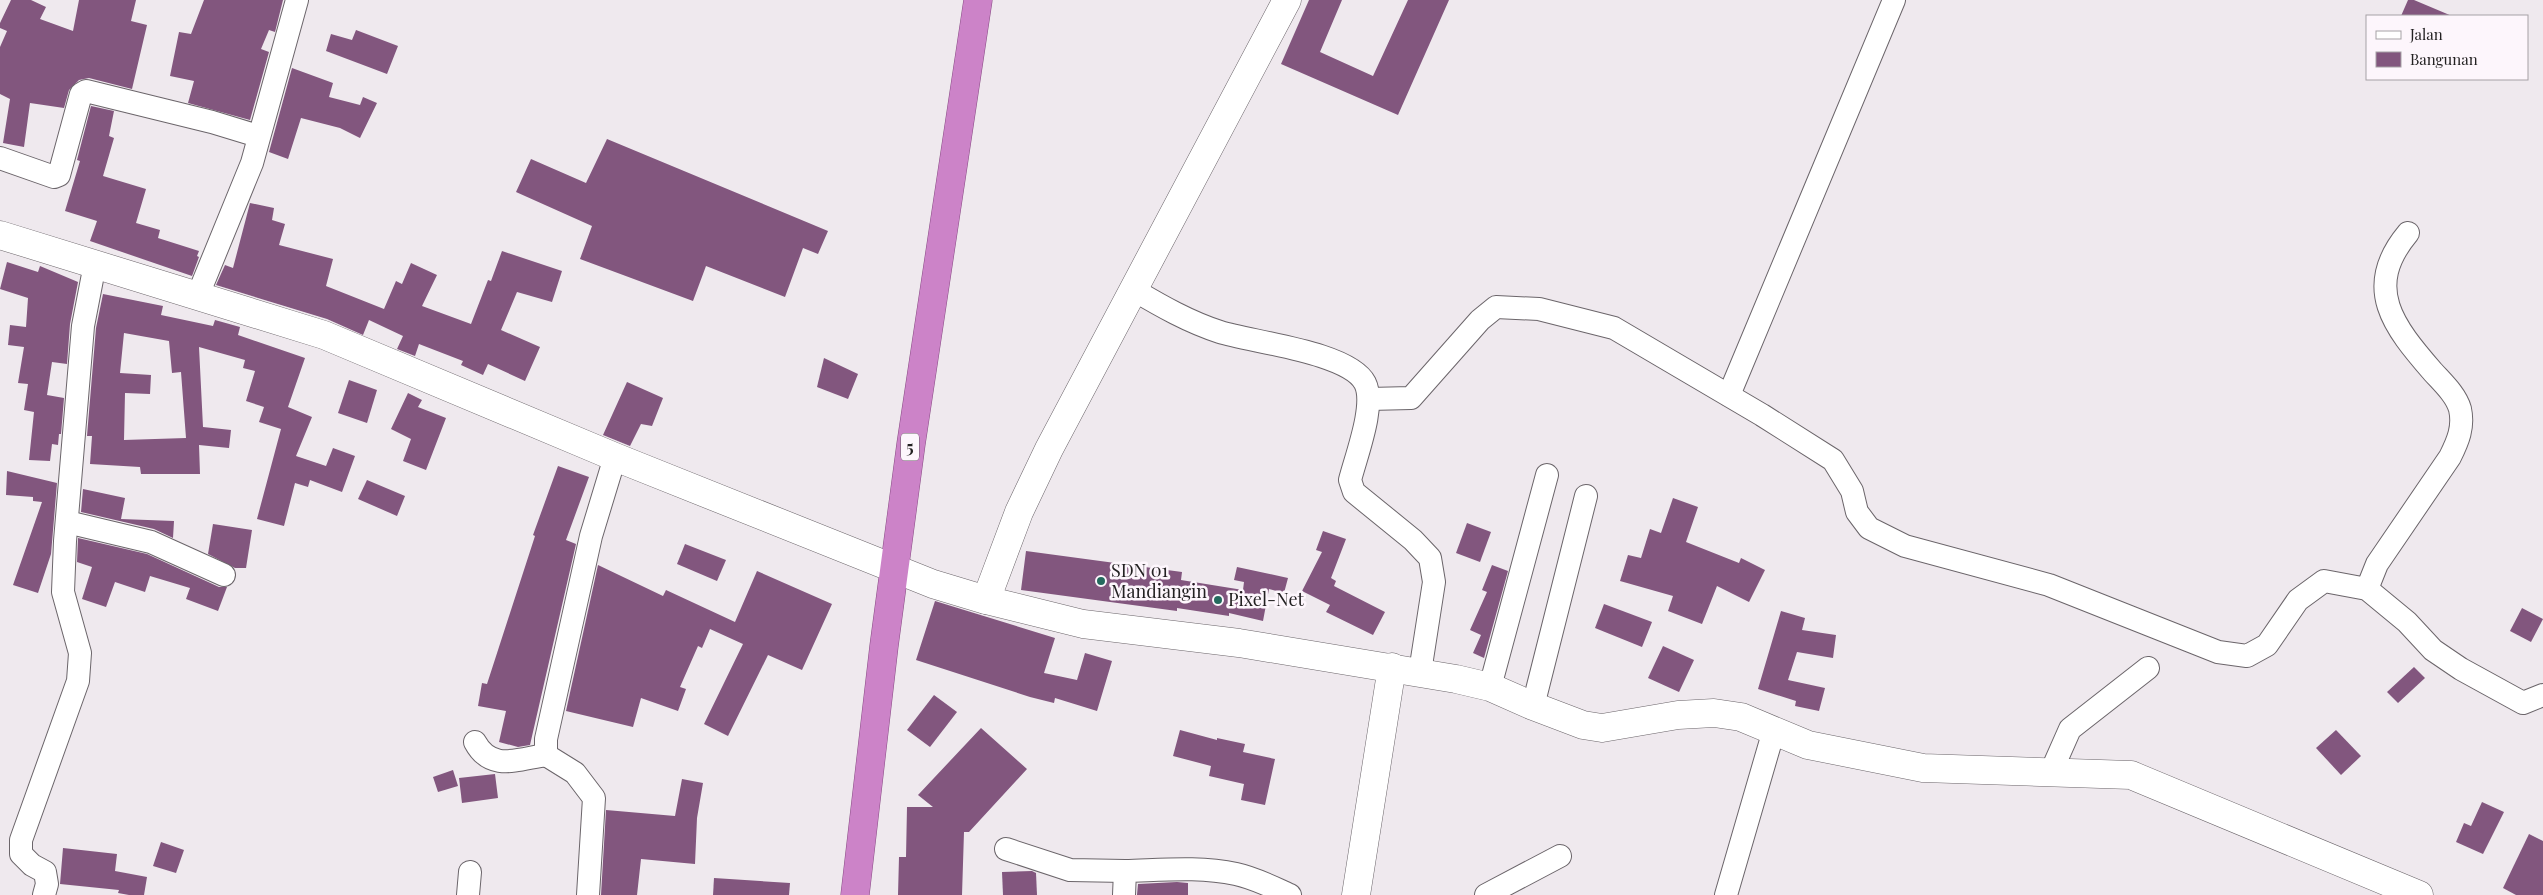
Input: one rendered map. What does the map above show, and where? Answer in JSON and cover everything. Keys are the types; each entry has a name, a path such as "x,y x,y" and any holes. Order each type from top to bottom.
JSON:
{"highway":[{"name":"5","path":"855,895 910,444 978,0"}],"street":[{"path":"198,296 252,163 297,0"},
{"path":"986,600 998,562 1028,494 1078,393 1287,0"},
{"path":"1729,395 1894,0"},
{"path":"0,158 54,177 60,175 81,94 86,91 212,122 258,136"},
{"path":"2367,589 2377,564 2450,457 2460,437 2462,424 2459,408 2452,394 2396,326 2386,300 2386,270 2395,248 2408,233"},
{"path":"3,237 324,336 615,457 933,584 986,600 1083,624 1239,643 1420,672 1490,687 1583,725 1602,728 1678,715 1714,713 1741,717 1808,745 1923,768 2131,775 2419,895"},
{"path":"44,895 47,884 45,872 32,865 21,854 21,840 78,681 80,653 63,592 67,522 84,326 95,264"},
{"path":"1134,290 1172,312 1220,332 1294,348 1339,364 1358,374 1365,383 1369,398 1350,480 1354,492 1360,499 1413,540 1430,558 1434,582 1420,672"},
{"path":"1369,398 1410,398 1480,320 1496,308 1539,309 1614,328 1729,395 1832,460 1852,491 1857,512 1869,528 1905,546 2049,586 2218,652 2247,656 2266,645 2298,600 2324,581 2367,589 2407,622 2433,650 2461,669 2523,704 2543,695"},
{"path":"546,755 546,739 591,536 615,457"},
{"path":"1490,687 1547,475"},
{"path":"1533,706 1586,496"},
{"path":"67,522 151,542 224,575"},
{"path":"1356,895 1392,667"},
{"path":"2051,772 2070,729 2148,668"},
{"path":"1726,895 1774,730"},
{"path":"475,742 482,754 494,761 546,755 576,773 594,798 588,895"},
{"path":"1006,849 1070,870 1206,870 1229,873 1262,881 1290,895"},
{"path":"1486,895 1560,856"},
{"path":"1124,895 1125,871"},
{"path":"468,895 470,872"}],"building":[{"path":"11,0 31,0 46,7 40,19 73,31 79,0 136,0 131,21 147,25 132,89 89,78 79,80 69,90 64,108 30,103 24,147 3,143 10,99 0,94 0,47 7,31 0,28 0,23"},
{"path":"204,0 283,0 275,32 269,30 261,49 269,52 250,120 188,103 194,81 170,76 179,32 191,34"},
{"path":"1309,0 1342,0 1320,52 1373,76 1408,0 1449,0 1398,115 1281,64"},
{"path":"2408,0 2414,0 2450,15 2401,15"},
{"path":"356,30 398,46 387,74 326,51 331,34 352,40"},
{"path":"292,68 333,83 329,97 360,105 363,97 377,103 360,138 340,128 301,118 288,159 269,152"},
{"path":"91,106 114,111 109,136 114,138 103,176 146,189 136,223 160,230 158,238 199,251 197,256 199,257 192,276 90,241 97,221 65,211 80,161 77,160"},
{"path":"607,139 828,231 818,254 803,248 785,297 706,266 693,301 580,259 592,226 516,192 531,159 586,183"},
{"path":"250,203 274,208 272,220 285,224 279,245 333,259 326,286 384,309 396,281 402,284 411,263 437,275 422,306 471,324 488,280 491,281 502,251 562,271 552,302 517,292 501,330 540,347 525,381 488,364 483,375 461,365 463,361 419,344 415,356 397,349 403,336 369,320 363,335 327,319 216,285 225,265 233,268"},
{"path":"7,262 38,272 40,266 78,282 70,324 67,364 52,362 47,395 64,398 61,434 59,434 58,445 52,444 50,461 29,460 34,412 24,410 28,384 18,383 24,347 8,345 10,325 26,327 28,298 0,289"},
{"path":"103,294 163,306 161,315 213,326 215,320 240,327 238,335 305,358 288,407 312,417 296,456 326,466 333,448 355,456 342,492 310,480 308,487 295,483 284,526 257,519 281,429 259,422 264,407 246,401 255,371 243,368 245,360 199,347 203,427 231,430 229,448 199,445 200,474 141,474 140,467 90,464 92,436 87,436 96,328","holes":["124,333 169,341 172,373 181,372 186,438 124,440 125,393 150,394 151,375 120,373"]},
{"path":"824,358 858,374 848,399 817,387"},
{"path":"349,380 377,390 367,423 338,413"},
{"path":"627,382 663,398 652,426 641,424 630,446 603,435"},
{"path":"408,393 422,400 418,407 446,418 426,470 403,461 411,439 391,429"},
{"path":"558,466 589,477 566,540 576,544 530,745 518,747 499,742 506,711 478,706 482,683 487,684 535,536 533,535"},
{"path":"7,471 57,483 51,554 38,593 13,585 42,502 33,501 33,497 6,495"},
{"path":"367,480 405,496 397,516 358,499"},
{"path":"83,489 125,498 121,519 174,521 173,538 154,529 81,512"},
{"path":"1673,498 1698,507 1686,542 1739,563 1741,558 1765,570 1749,602 1717,586 1702,624 1668,611 1673,596 1620,581 1628,555 1641,558 1650,529 1661,533"},
{"path":"1467,523 1491,532 1480,562 1456,553"},
{"path":"213,524 252,530 246,568 235,568 208,554"},
{"path":"1323,531 1346,539 1331,578 1336,581 1334,586 1385,612 1373,635 1326,612 1330,605 1302,591 1322,552 1316,550"},
{"path":"78,538 147,554 219,587 227,587 218,611 186,599 190,588 150,576 145,592 115,582 106,607 82,599 92,567 77,562"},
{"path":"685,544 726,560 717,581 677,564"},
{"name":"SDN 01 Mandiangin","path":"1026,551 1182,572 1181,580 1243,590 1244,582 1234,580 1237,567 1288,578 1284,593 1269,589 1263,621 1229,613 1229,616 1177,608 1177,611 1021,590"},
{"path":"598,565 663,596 666,590 735,622 757,571 832,604 802,670 768,655 728,736 704,724 743,644 710,629 702,648 698,646 680,687 686,689 678,711 641,698 633,727 566,711"},
{"path":"1492,565 1508,571 1484,658 1473,653 1481,635 1470,630 1487,592 1482,590"},
{"path":"935,601 1055,638 1044,673 1077,680 1085,653 1112,661 1097,711 1055,698 1054,703 1030,697 916,660"},
{"path":"1604,604 1652,622 1642,647 1595,628"},
{"path":"2522,608 2543,619 2531,642 2510,631"},
{"path":"1781,611 1805,618 1802,630 1836,635 1833,658 1797,652 1788,680 1825,688 1819,711 1795,706 1796,701 1758,689"},
{"path":"1663,646 1694,660 1679,692 1648,678"},
{"path":"2414,667 2425,678 2398,703 2387,692"},
{"path":"934,695 957,712 930,747 907,730"},
{"path":"981,728 1027,769 969,832 964,832 962,895 898,895 899,857 906,857 907,807 933,807 918,795"},
{"path":"1180,730 1217,740 1217,738 1245,744 1243,752 1275,759 1265,805 1241,800 1244,784 1209,776 1211,766 1173,756"},
{"path":"2336,730 2361,756 2341,775 2316,748"},
{"path":"453,770 458,786 438,792 433,777"},
{"path":"495,774 498,798 462,803 459,778"},
{"path":"682,779 703,783 697,818 695,864 641,859 637,895 601,895 606,810 675,816"},
{"path":"2482,802 2504,812 2483,854 2456,842 2464,823 2471,826"},
{"path":"2529,834 2543,841 2543,895 2516,895 2503,888"},
{"path":"161,842 184,850 176,873 153,866"},
{"path":"63,848 117,854 115,871 147,877 144,895 129,895 118,893 119,890 60,884"},
{"path":"1032,871 1036,873 1037,895 1003,895 1002,872"},
{"path":"714,878 790,883 789,895 713,895"},
{"path":"1188,883 1188,895 1137,895 1138,884"}],"place":[{"name":"SDN 01 Mandiangin","path":"1101,581"},
{"name":"Pixel-Net","path":"1218,600"}]}
